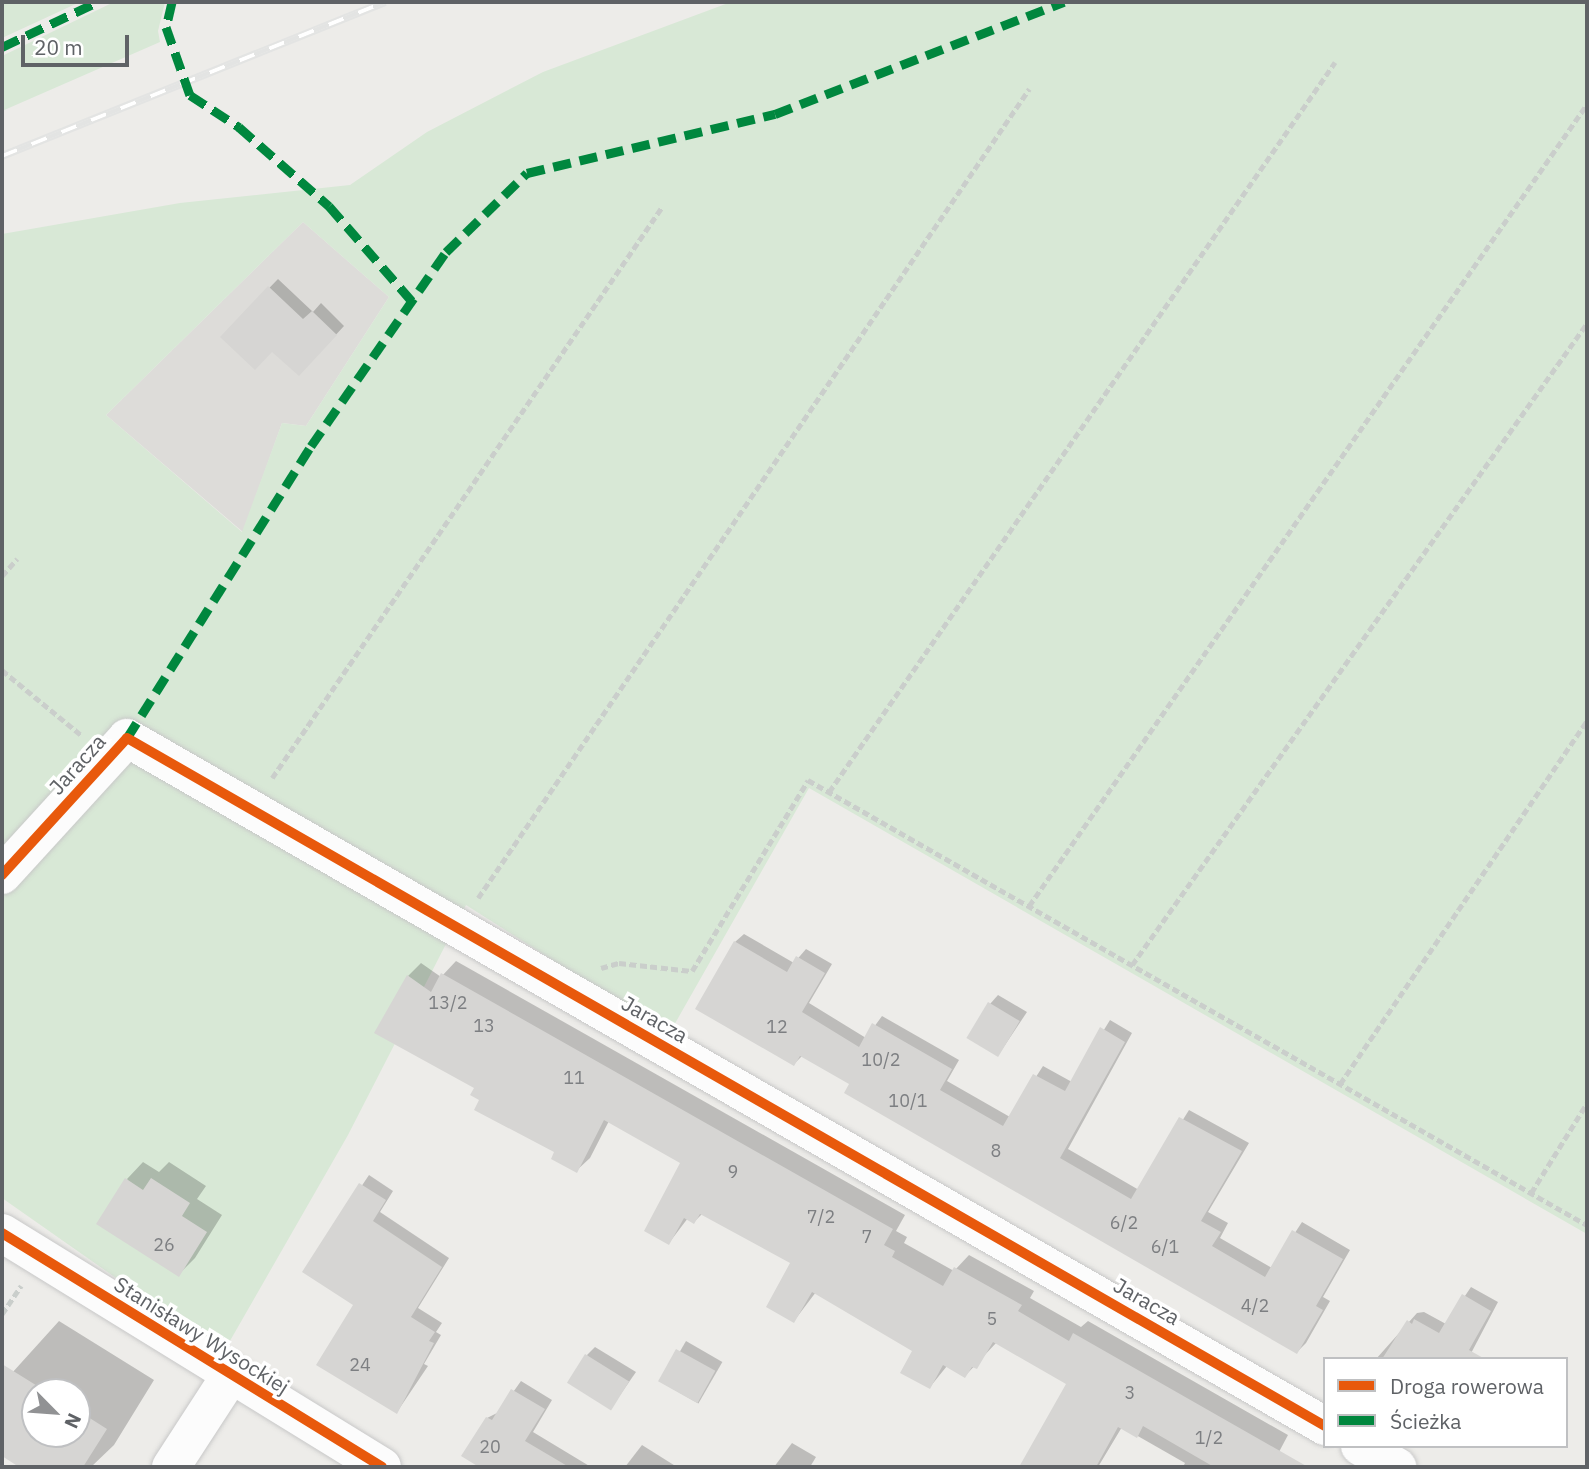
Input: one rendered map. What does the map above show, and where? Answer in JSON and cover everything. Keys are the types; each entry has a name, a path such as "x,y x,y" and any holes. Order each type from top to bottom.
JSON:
{"street":[{"name":"Jaracza","path":"2,875 127,738 1323,1425"},
{"name":"Stanisławy Wysockiej","path":"2,1233 230,1376 382,1467"},
{"path":"171,1467 230,1376"},
{"path":"1364,1448 1397,1467"}],"path":[{"path":"829,792 1335,62"},
{"path":"474,904 1029,89"},
{"path":"1030,906 1587,104"},
{"path":"268,785 662,206"},
{"path":"1132,965 1587,323"},
{"path":"2,576 17,559"},
{"path":"2,670 108,758"},
{"path":"1340,1084 1587,721"},
{"path":"573,995 583,979 619,963 692,971 808,780 1587,1225"},
{"path":"1531,1194 1587,1103"}],"shaded area":[{"path":"303,222 389,297 306,426 282,423 243,532 106,415"}],"green space":[{"path":"2,2 80,2 2,38"},
{"path":"114,2 165,2 158,31 160,42 2,111 2,56"},
{"path":"731,2 1587,2 1587,1234 809,788 669,1034 466,905 348,1135 223,1353 2,1198 2,234 180,203 350,185 427,132 543,72","holes":["303,222 389,297 306,426 282,423 242,532 106,415"]}],"building":[{"path":"268,286 303,319 312,311 337,335 299,376 272,352 255,370 220,337"},
{"path":"734,941 787,972 796,956 825,973 802,1012 859,1047 872,1023 952,1069 940,1090 1003,1126 1033,1074 1065,1091 1100,1027 1125,1042 1060,1158 1131,1199 1179,1117 1242,1151 1201,1221 1221,1232 1212,1246 1265,1277 1292,1230 1343,1259 1316,1306 1323,1310 1297,1354 844,1093 849,1084 800,1056 794,1066 695,1009"},
{"path":"441,973 893,1229 884,1245 895,1251 892,1257 943,1286 954,1267 1022,1305 1018,1311 1069,1341 1073,1333 1308,1467 1214,1467 1143,1426 1137,1438 1118,1427 1096,1467 1019,1467 1066,1384 993,1342 977,1369 972,1367 965,1378 943,1365 930,1389 900,1373 912,1351 812,1292 794,1323 766,1307 790,1263 700,1214 694,1224 684,1218 669,1245 644,1231 680,1163 604,1120 577,1173 551,1159 554,1152 474,1110 479,1100 470,1095 474,1088 374,1033 407,975 431,992"},
{"path":"988,1002 1020,1021 998,1057 966,1038"},
{"path":"125,1178 143,1190 151,1178 190,1203 182,1216 207,1232 179,1277 96,1224"},
{"path":"359,1183 386,1200 373,1221 442,1267 411,1317 435,1332 429,1341 434,1343 397,1414 316,1365 353,1305 302,1272"},
{"path":"1462,1294 1491,1311 1469,1350 1481,1357 1383,1357 1407,1320 1412,1324 1414,1319 1439,1333"},
{"path":"676,1349 715,1371 697,1403 658,1381"},
{"path":"585,1354 629,1382 611,1410 567,1383"},
{"path":"2,1364 24,1378 21,1378 21,1448 91,1448 91,1419 107,1429 83,1467 19,1467 2,1456"},
{"path":"511,1389 545,1409 525,1441 569,1467 479,1467 461,1456 486,1417 492,1420"}],"railway":[{"path":"2,156 385,2"}],"marked path":[{"path":"2,47 97,2"},
{"path":"172,2 166,27 190,95 239,127 329,206 412,301"},
{"path":"127,738 311,446 446,252 527,173 775,114 1064,2"}],"cycle path":[{"path":"2,875 127,738 1323,1425"},
{"path":"2,1233 382,1467"}]}
